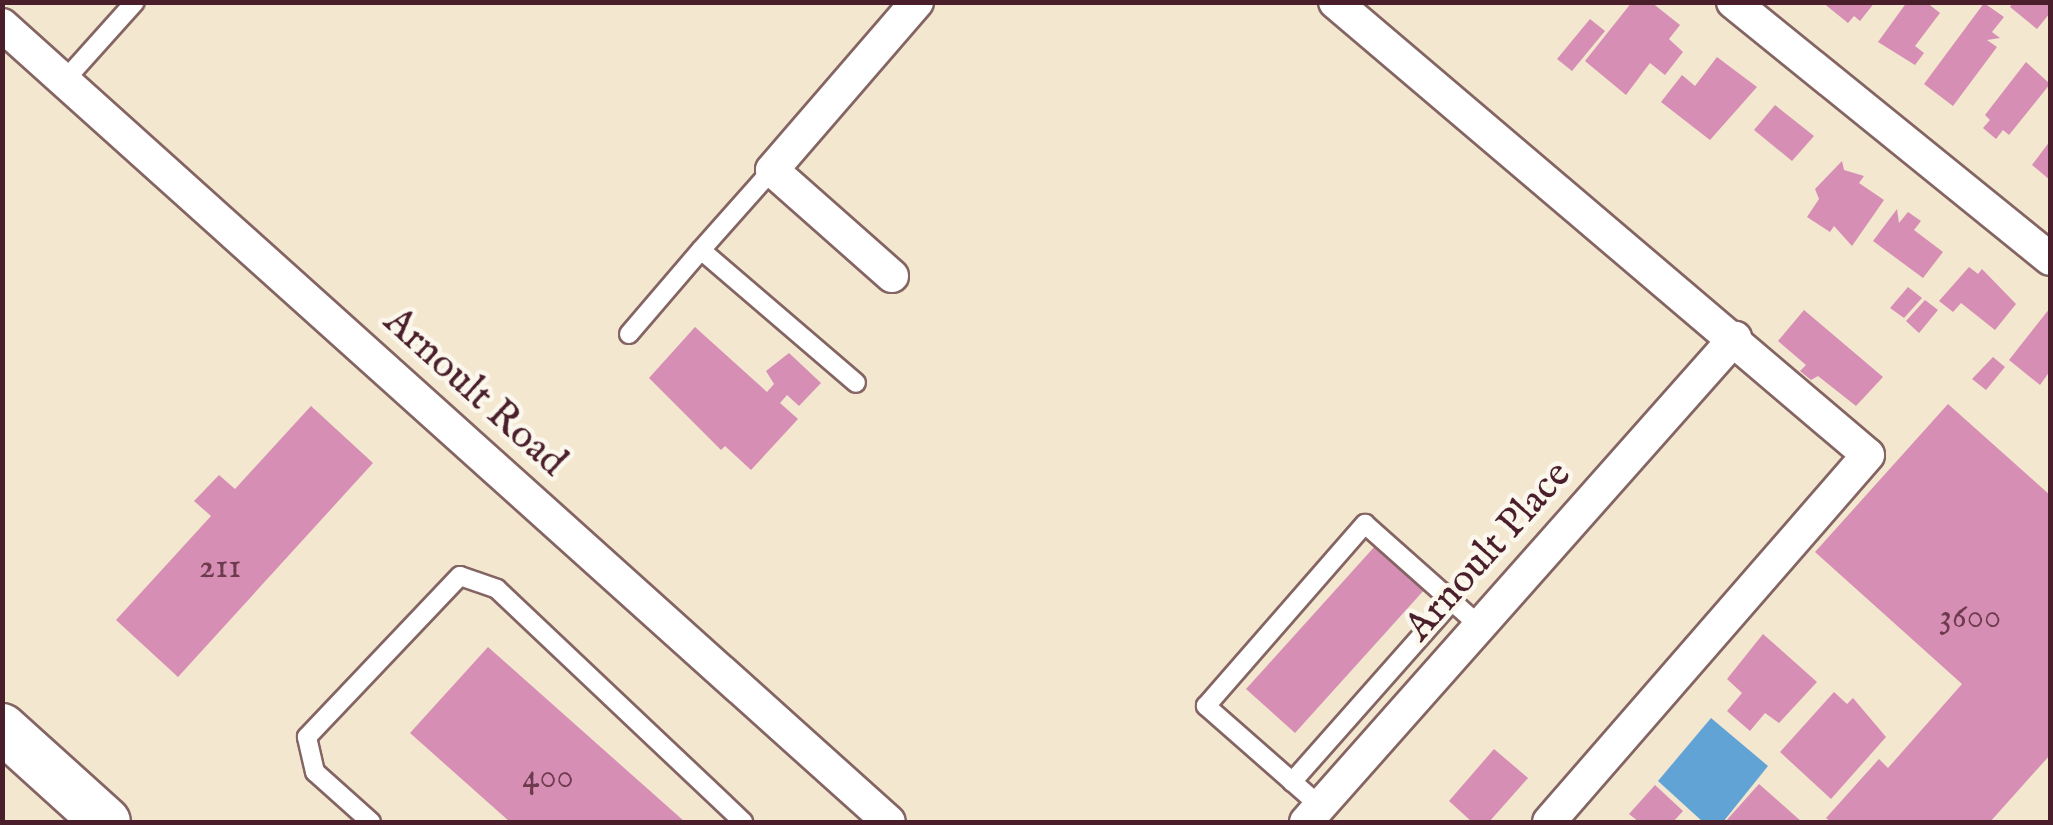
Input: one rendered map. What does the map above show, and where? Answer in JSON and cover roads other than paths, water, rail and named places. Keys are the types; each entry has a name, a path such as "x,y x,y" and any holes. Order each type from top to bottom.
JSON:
{"street":[{"path":"892,276 772,170 918,2"},
{"path":"1335,2 1735,338 1868,455 1550,822"},
{"path":"1733,2 2050,259"},
{"name":"Arnoult Road","path":"2,25 889,822"},
{"name":"Arnoult Place","path":"1313,814 1735,338"},
{"path":"4,731 106,822"}],"lane":[{"path":"64,81 135,2"},
{"path":"629,334 772,170"},
{"path":"701,250 856,383"},
{"path":"1313,814 1292,782 1206,706 1353,538 1366,524 1480,626"},
{"path":"371,822 315,772 308,737 460,576 497,589 743,822"},
{"path":"1292,782 1452,601"}],"water":[{"path":"1711,718 1768,766 1723,822 1703,822 1658,781"}]}
